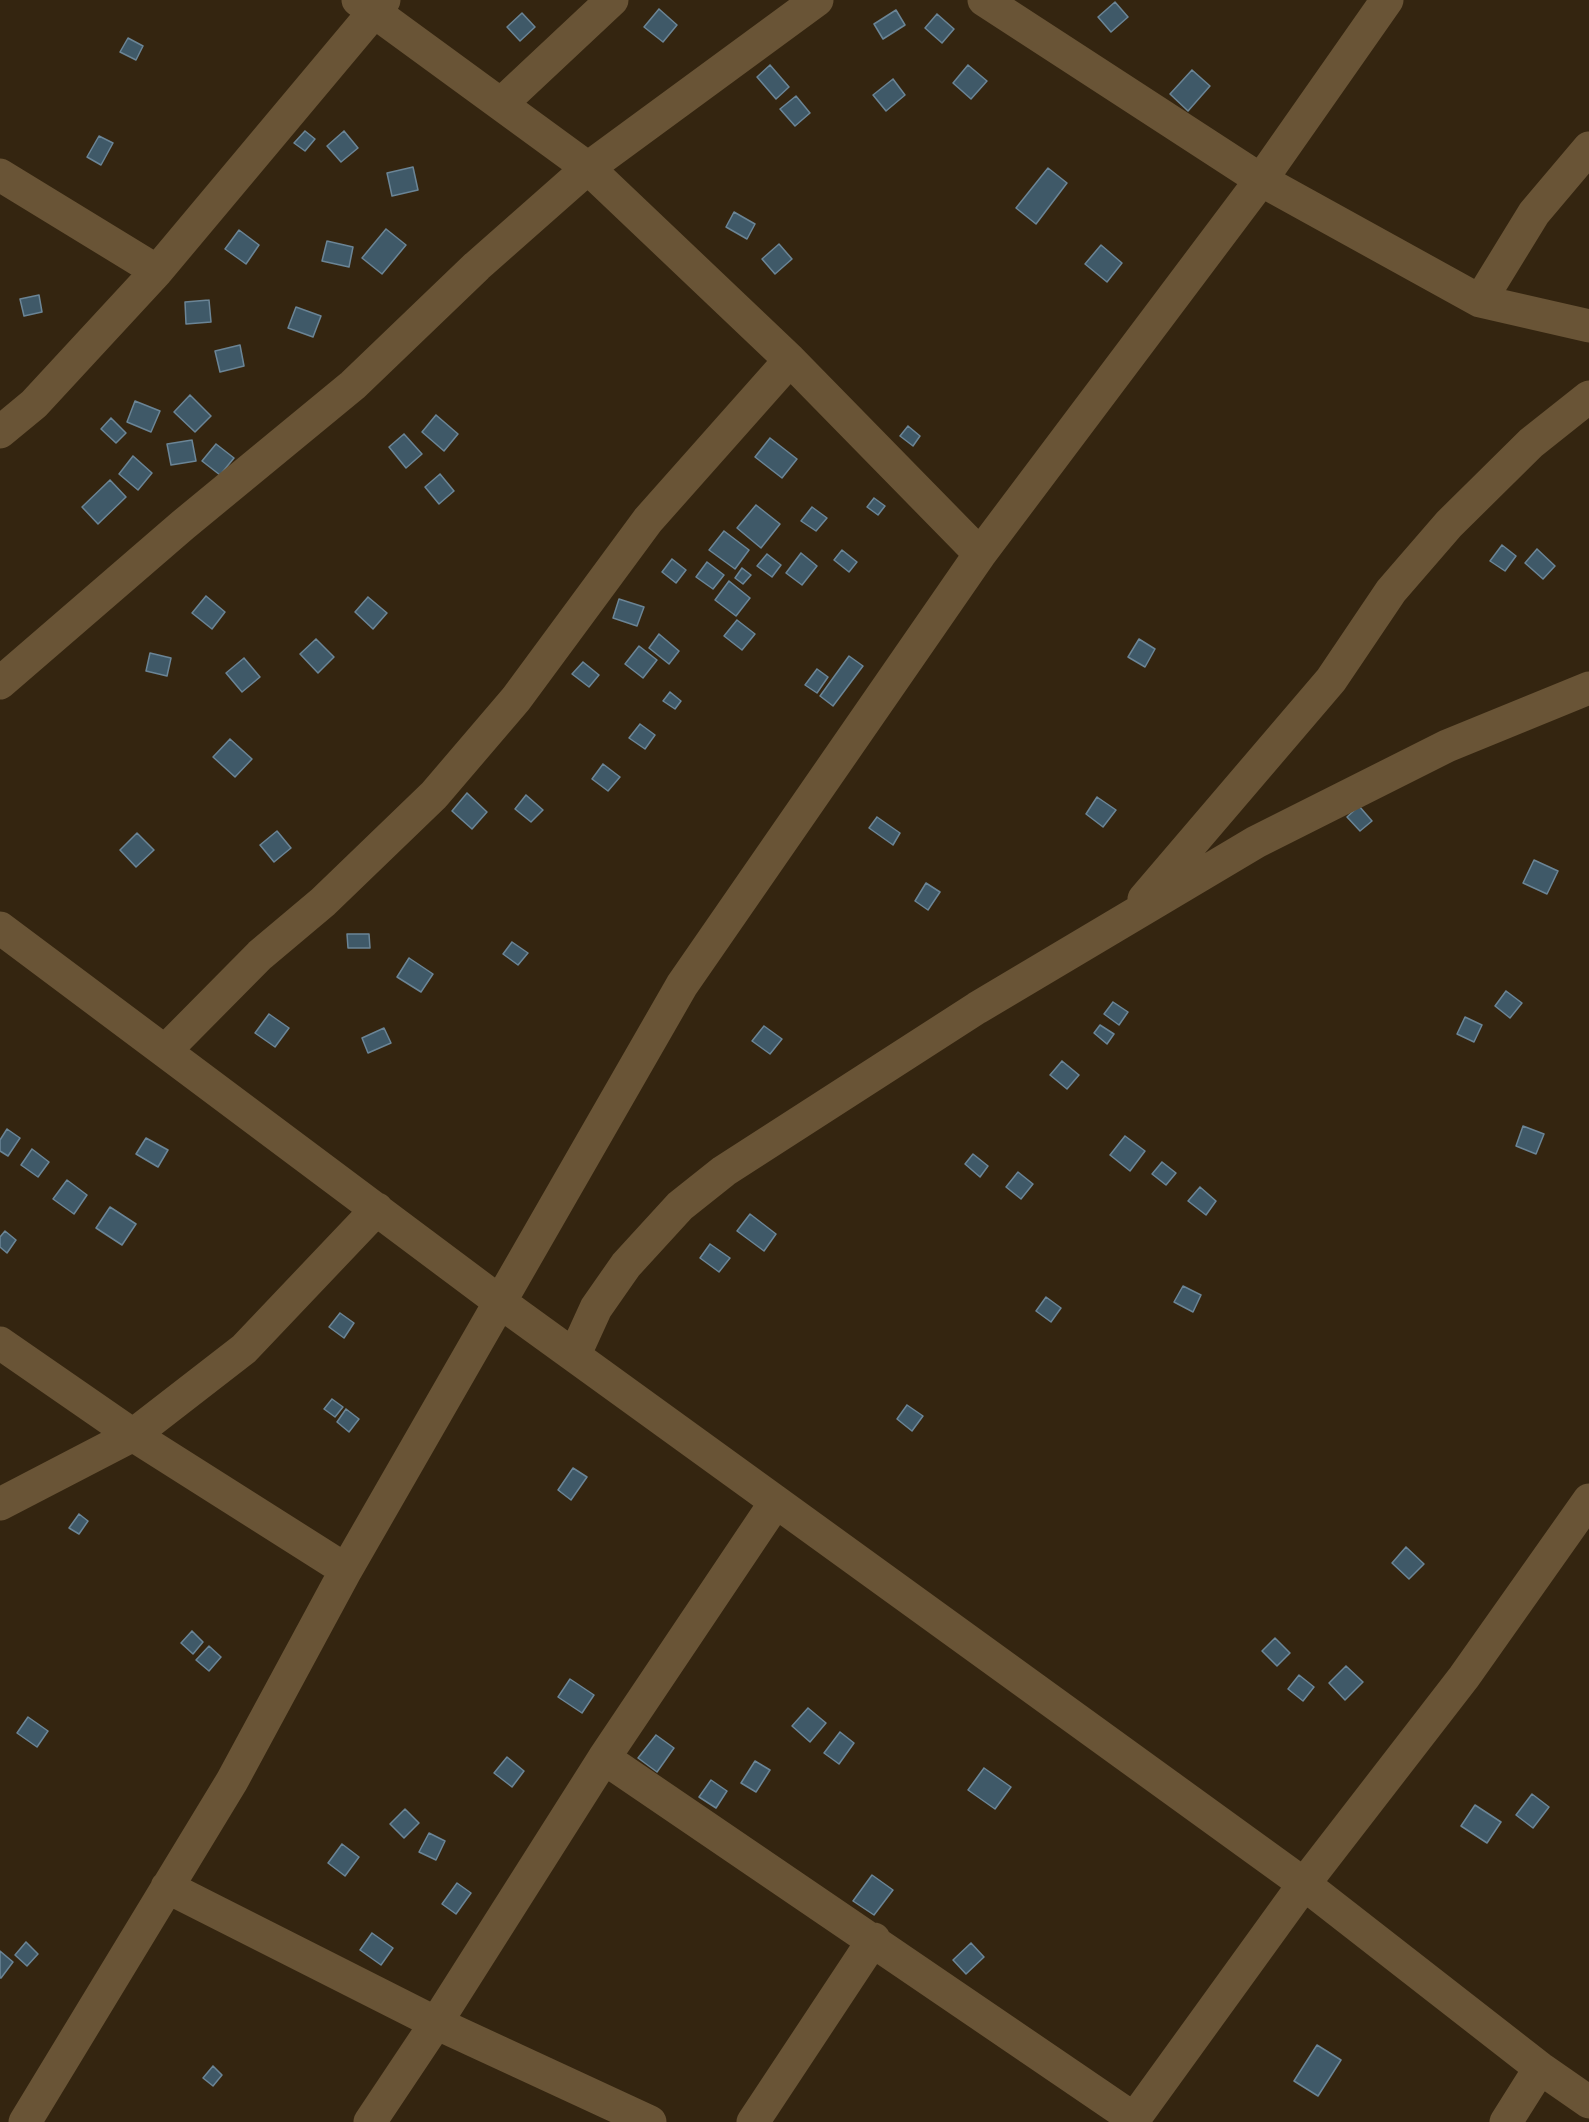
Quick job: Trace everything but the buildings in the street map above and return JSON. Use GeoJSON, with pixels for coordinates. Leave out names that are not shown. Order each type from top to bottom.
{"type":"FeatureCollection","features":[{"type":"Feature","properties":{"kind":"street"},"geometry":{"type":"LineString","coordinates":[[501,104],[612,0]]}},
{"type":"Feature","properties":{"kind":"street"},"geometry":{"type":"LineString","coordinates":[[0,683],[183,525],[353,385],[477,266],[588,168],[817,0]]}},
{"type":"Feature","properties":{"kind":"street"},"geometry":{"type":"LineString","coordinates":[[984,0],[1261,180],[1480,301],[1589,326]]}},
{"type":"Feature","properties":{"kind":"street"},"geometry":{"type":"LineString","coordinates":[[25,2122],[232,1781],[346,1570],[682,985],[980,554],[1261,180],[1387,0]]}},
{"type":"Feature","properties":{"kind":"street"},"geometry":{"type":"LineString","coordinates":[[0,432],[34,404],[157,271],[372,4],[588,168],[790,360],[980,554]]}},
{"type":"Feature","properties":{"kind":"street"},"geometry":{"type":"LineString","coordinates":[[1480,301],[1534,213],[1589,148]]}},
{"type":"Feature","properties":{"kind":"street"},"geometry":{"type":"LineString","coordinates":[[0,175],[157,271]]}},
{"type":"Feature","properties":{"kind":"street"},"geometry":{"type":"LineString","coordinates":[[166,1050],[260,955],[323,902],[434,795],[516,699],[648,520],[790,360]]}},
{"type":"Feature","properties":{"kind":"street"},"geometry":{"type":"LineString","coordinates":[[1125,921],[1331,680],[1391,591],[1449,524],[1531,443],[1589,397]]}},
{"type":"Feature","properties":{"kind":"street"},"geometry":{"type":"LineString","coordinates":[[576,1354],[596,1308],[626,1265],[680,1206],[724,1171],[977,1008],[1256,842],[1447,746],[1589,688]]}},
{"type":"Feature","properties":{"kind":"street"},"geometry":{"type":"LineString","coordinates":[[0,929],[166,1050],[500,1302],[576,1354],[775,1503],[1304,1884],[1540,2068],[1589,2102]]}},
{"type":"Feature","properties":{"kind":"street"},"geometry":{"type":"LineString","coordinates":[[0,1504],[133,1434],[244,1349],[377,1209]]}},
{"type":"Feature","properties":{"kind":"street"},"geometry":{"type":"LineString","coordinates":[[0,1343],[133,1434],[346,1570]]}},
{"type":"Feature","properties":{"kind":"street"},"geometry":{"type":"LineString","coordinates":[[604,1758],[874,1939],[1133,2120],[1304,1884],[1464,1677],[1589,1500]]}},
{"type":"Feature","properties":{"kind":"street"},"geometry":{"type":"LineString","coordinates":[[370,2122],[436,2023],[604,1758],[775,1503]]}},
{"type":"Feature","properties":{"kind":"street"},"geometry":{"type":"LineString","coordinates":[[167,1887],[436,2023],[650,2122]]}},
{"type":"Feature","properties":{"kind":"street"},"geometry":{"type":"LineString","coordinates":[[753,2122],[874,1939]]}},
{"type":"Feature","properties":{"kind":"street"},"geometry":{"type":"LineString","coordinates":[[1506,2122],[1540,2068]]}}]}
